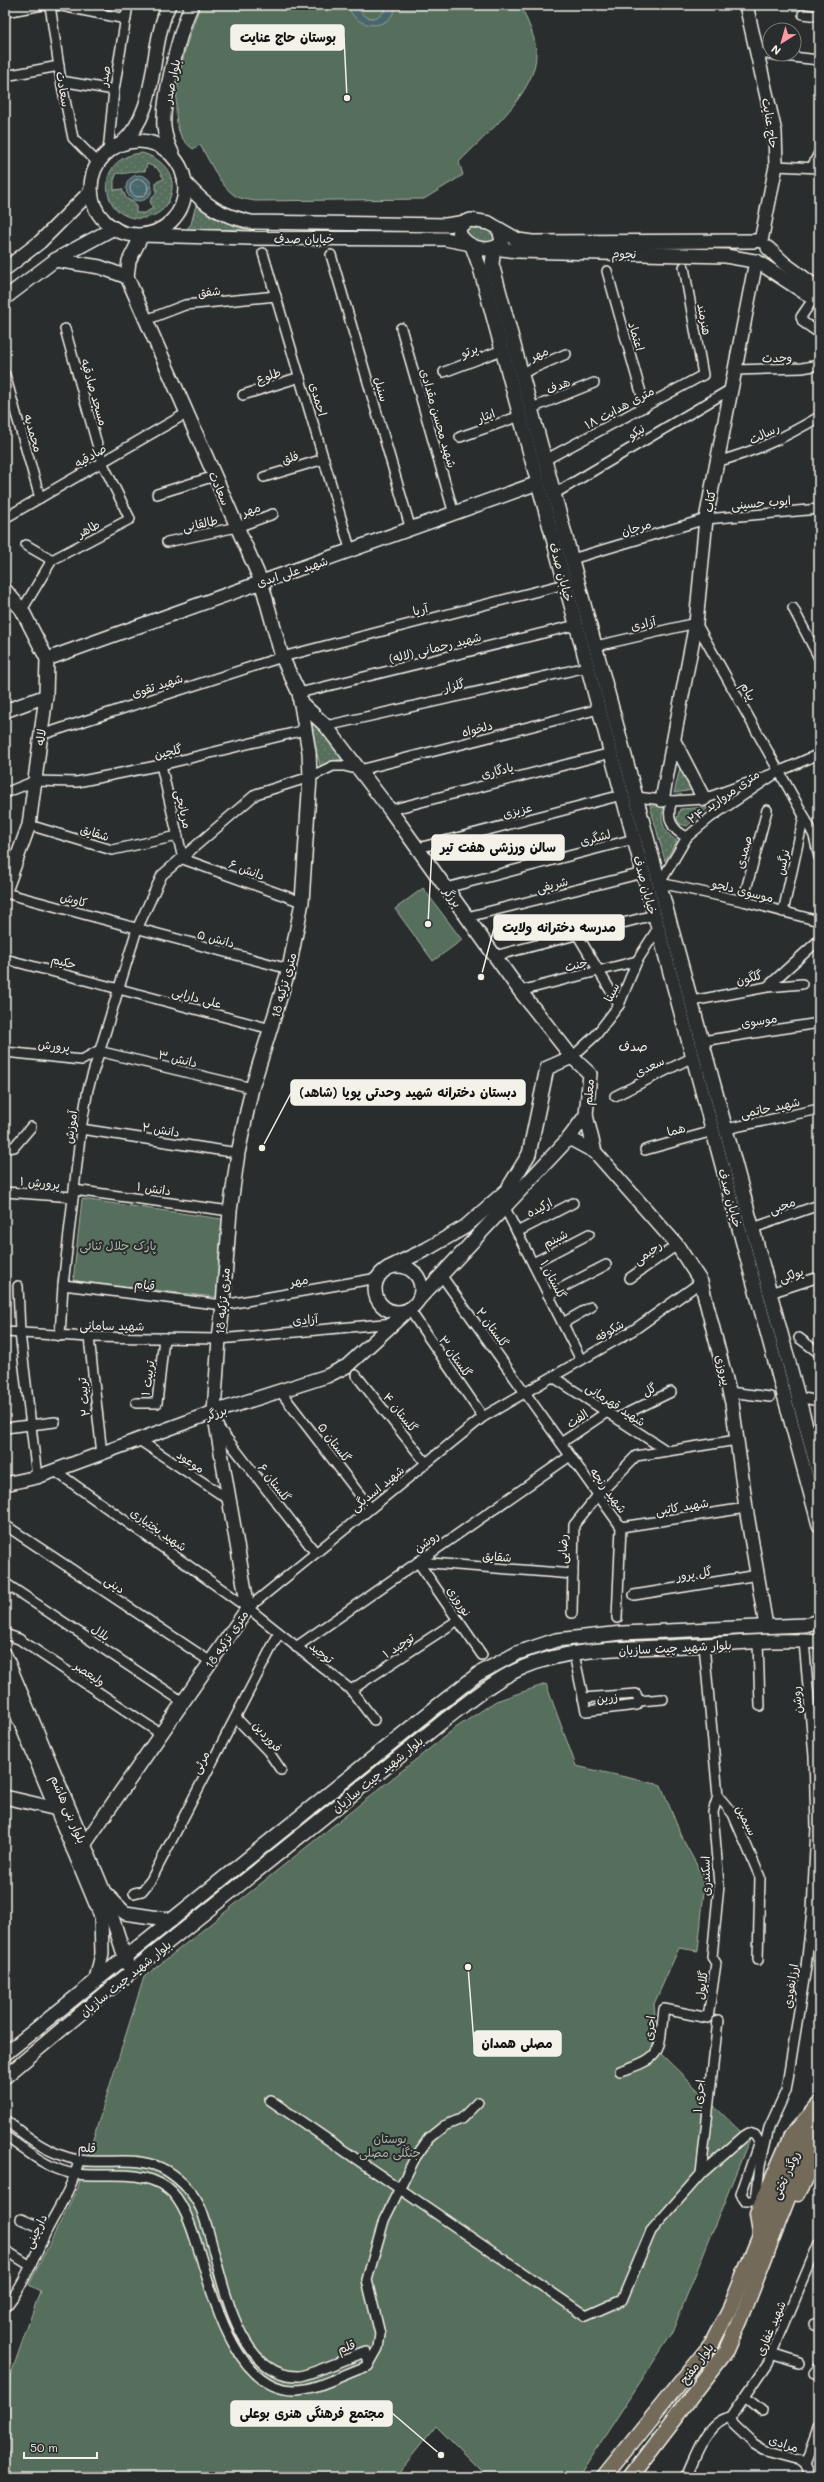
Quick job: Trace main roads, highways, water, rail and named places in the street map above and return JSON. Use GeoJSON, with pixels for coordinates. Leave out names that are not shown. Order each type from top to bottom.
{"type":"FeatureCollection","features":[{"type":"Feature","properties":{"kind":"main road","name":"بلوار صدر"},"geometry":{"type":"LineString","coordinates":[[120,144],[131,135],[140,122],[158,39],[169,5]]}},
{"type":"Feature","properties":{"kind":"main road","name":"بلوار صدر"},"geometry":{"type":"LineString","coordinates":[[174,157],[164,128],[164,113],[178,44],[192,5]]}},
{"type":"Feature","properties":{"kind":"main road","name":"حاج عنایت"},"geometry":{"type":"LineString","coordinates":[[746,5],[775,132],[776,166],[761,243],[750,245],[748,252],[756,261]]}},
{"type":"Feature","properties":{"kind":"main road"},"geometry":{"type":"LineString","coordinates":[[135,141],[149,142],[163,148],[174,157],[182,170],[186,184],[184,199],[174,218],[157,231],[142,235],[128,234],[114,228],[99,212],[91,191],[92,177],[98,163],[108,152],[120,144],[135,141]]}},
{"type":"Feature","properties":{"kind":"main road","name":"خیابان صدف"},"geometry":{"type":"LineString","coordinates":[[186,184],[209,206],[226,216],[251,222],[446,225],[466,222]]}},
{"type":"Feature","properties":{"kind":"main road"},"geometry":{"type":"LineString","coordinates":[[5,269],[40,242],[91,191]]}},
{"type":"Feature","properties":{"kind":"main road"},"geometry":{"type":"LineString","coordinates":[[479,220],[499,229],[502,241],[494,248],[482,249],[469,245],[459,231],[466,222],[479,220]]}},
{"type":"Feature","properties":{"kind":"main road"},"geometry":{"type":"LineString","coordinates":[[5,298],[55,260],[114,228]]}},
{"type":"Feature","properties":{"kind":"main road","name":"نجوم"},"geometry":{"type":"LineString","coordinates":[[499,229],[518,240],[532,242],[761,243]]}},
{"type":"Feature","properties":{"kind":"main road"},"geometry":{"type":"LineString","coordinates":[[55,260],[100,266],[127,277],[129,261],[142,235]]}},
{"type":"Feature","properties":{"kind":"main road","name":"خیابان صدف"},"geometry":{"type":"LineString","coordinates":[[142,235],[250,238],[445,239],[469,245],[480,268],[819,1525]]}},
{"type":"Feature","properties":{"kind":"main road"},"geometry":{"type":"LineString","coordinates":[[756,261],[767,257],[761,243]]}},
{"type":"Feature","properties":{"kind":"main road"},"geometry":{"type":"LineString","coordinates":[[761,243],[785,264],[817,297]]}},
{"type":"Feature","properties":{"kind":"main road","name":"خیابان صدف"},"geometry":{"type":"LineString","coordinates":[[494,248],[492,264],[819,1474]]}},
{"type":"Feature","properties":{"kind":"main road","name":"نجوم"},"geometry":{"type":"LineString","coordinates":[[494,248],[516,251],[726,256],[756,261]]}},
{"type":"Feature","properties":{"kind":"main road"},"geometry":{"type":"LineString","coordinates":[[756,261],[817,297]]}},
{"type":"Feature","properties":{"kind":"main road","name":"کتاب"},"geometry":{"type":"LineString","coordinates":[[667,800],[675,743],[696,623],[706,519],[756,261]]}},
{"type":"Feature","properties":{"kind":"main road","name":"سعادت"},"geometry":{"type":"LineString","coordinates":[[127,277],[261,581],[282,657],[300,698]]}},
{"type":"Feature","properties":{"kind":"main road","name":"شهید علی ابدی"},"geometry":{"type":"LineString","coordinates":[[47,659],[261,581],[351,552],[538,483]]}},
{"type":"Feature","properties":{"kind":"main road","name":"لاله"},"geometry":{"type":"LineString","coordinates":[[5,892],[29,825],[46,696],[47,659],[22,610],[7,597]]}},
{"type":"Feature","properties":{"kind":"main road"},"geometry":{"type":"LineString","coordinates":[[5,711],[46,696]]}},
{"type":"Feature","properties":{"kind":"main road","name":"برزگر"},"geometry":{"type":"LineString","coordinates":[[300,698],[326,726],[360,770],[418,848],[494,956],[572,1057]]}},
{"type":"Feature","properties":{"kind":"main road","name":"18 متری تزکیه"},"geometry":{"type":"LineString","coordinates":[[79,1847],[161,1734],[248,1608],[231,1501],[214,1412],[218,1339],[224,1305],[230,1211],[238,1153],[252,1088],[289,969],[302,902],[310,777],[300,698]]}},
{"type":"Feature","properties":{"kind":"main road"},"geometry":{"type":"LineString","coordinates":[[675,743],[704,799]]}},
{"type":"Feature","properties":{"kind":"main road"},"geometry":{"type":"LineString","coordinates":[[388,1268],[402,1266],[414,1273],[421,1285],[418,1299],[409,1309],[395,1311],[382,1305],[376,1292],[378,1278],[388,1268],[427,1249],[465,1227],[507,1190],[529,1154],[547,1068],[572,1057]]}},
{"type":"Feature","properties":{"kind":"main road","name":"معلم"},"geometry":{"type":"LineString","coordinates":[[418,1299],[505,1208],[569,1138],[586,1115],[590,1074],[572,1057]]}},
{"type":"Feature","properties":{"kind":"main road"},"geometry":{"type":"LineString","coordinates":[[586,1115],[596,1152]]}},
{"type":"Feature","properties":{"kind":"main road"},"geometry":{"type":"LineString","coordinates":[[569,1138],[596,1152]]}},
{"type":"Feature","properties":{"kind":"main road","name":"پیروزی"},"geometry":{"type":"LineString","coordinates":[[596,1152],[677,1245],[701,1282],[729,1392],[746,1508],[766,1626]]}},
{"type":"Feature","properties":{"kind":"main road","name":"برزگر"},"geometry":{"type":"LineString","coordinates":[[5,1484],[37,1477],[55,1471],[214,1412],[327,1376],[347,1366],[409,1309]]}},
{"type":"Feature","properties":{"kind":"main road","name":"بلوار شهید چیت سازیان"},"geometry":{"type":"LineString","coordinates":[[5,2054],[472,1679],[517,1653],[556,1640],[615,1633],[766,1626],[805,1626],[819,1621]]}},
{"type":"Feature","properties":{"kind":"main road","name":"بلوار شهید چیت سازیان"},"geometry":{"type":"LineString","coordinates":[[5,2077],[130,1973],[487,1687],[524,1667],[559,1655],[758,1642],[819,1642]]}},
{"type":"Feature","properties":{"kind":"main road","name":"بلوار بنی هاشم"},"geometry":{"type":"LineString","coordinates":[[5,1655],[62,1807]]}},
{"type":"Feature","properties":{"kind":"main road","name":"بلوار بنی هاشم"},"geometry":{"type":"LineString","coordinates":[[5,1685],[79,1847],[101,1916],[102,1954],[96,1980]]}},
{"type":"Feature","properties":{"kind":"main road"},"geometry":{"type":"LineString","coordinates":[[5,1798],[62,1807]]}},
{"type":"Feature","properties":{"kind":"main road","name":"بلوار بنی هاشم"},"geometry":{"type":"LineString","coordinates":[[79,1847],[104,1892],[125,1913],[172,1920]]}},
{"type":"Feature","properties":{"kind":"main road"},"geometry":{"type":"LineString","coordinates":[[104,1892],[130,1973]]}},
{"type":"Feature","properties":{"kind":"main road"},"geometry":{"type":"LineString","coordinates":[[768,2215],[791,2136],[819,2104]]}},
{"type":"Feature","properties":{"kind":"main road","name":"روگذر تختی"},"geometry":{"type":"LineString","coordinates":[[768,2215],[794,2153],[819,2119]]}},
{"type":"Feature","properties":{"kind":"main road","name":"روگذر تختی"},"geometry":{"type":"LineString","coordinates":[[768,2215],[819,2138]]}},
{"type":"Feature","properties":{"kind":"main road"},"geometry":{"type":"LineString","coordinates":[[768,2248],[780,2236],[819,2153]]}},
{"type":"Feature","properties":{"kind":"main road","name":"بلوار مفتح"},"geometry":{"type":"LineString","coordinates":[[604,2477],[712,2343],[730,2308],[768,2215]]}},
{"type":"Feature","properties":{"kind":"main road","name":"بلوار مفتح"},"geometry":{"type":"LineString","coordinates":[[630,2477],[727,2350],[744,2311],[768,2248],[768,2215]]}},
{"type":"Feature","properties":{"kind":"water"},"geometry":{"type":"Polygon","coordinates":[[[348,5],[357,5],[364,15],[374,18],[381,15],[388,5],[396,5],[393,14],[387,20],[380,24],[372,25],[357,19],[348,5]]]}},
{"type":"Feature","properties":{"kind":"water"},"geometry":{"type":"Polygon","coordinates":[[[139,175],[148,179],[152,188],[148,197],[139,201],[130,197],[126,188],[130,179],[139,175]]]}},
{"type":"Feature","properties":{"kind":"place","name":"بوستان حاج عنایت"},"geometry":{"type":"Point","coordinates":[347,98]}},
{"type":"Feature","properties":{"kind":"place","name":"سالن ورزشی هفت تیر"},"geometry":{"type":"Point","coordinates":[428,924]}},
{"type":"Feature","properties":{"kind":"place","name":"مدرسه دخترانه ولایت"},"geometry":{"type":"Point","coordinates":[481,977]}},
{"type":"Feature","properties":{"kind":"place","name":"دبستان دخترانه شهید وحدتی پویا (شاهد)"},"geometry":{"type":"Point","coordinates":[262,1148]}},
{"type":"Feature","properties":{"kind":"place","name":"مصلی همدان"},"geometry":{"type":"Point","coordinates":[468,1967]}},
{"type":"Feature","properties":{"kind":"place","name":"مجتمع فرهنگی هنری بوعلی"},"geometry":{"type":"Point","coordinates":[441,2455]}},
{"type":"Feature","properties":{"kind":"district","name":"صدف"},"geometry":{"type":"Point","coordinates":[633,1045]}},
{"type":"Feature","properties":{"kind":"park label","name":"پارک جلال ثنائی"},"geometry":{"type":"Point","coordinates":[118,1245]}},
{"type":"Feature","properties":{"kind":"park label","name":"بوستان جنگلی مصلی"},"geometry":{"type":"Point","coordinates":[390,2145]}}]}
